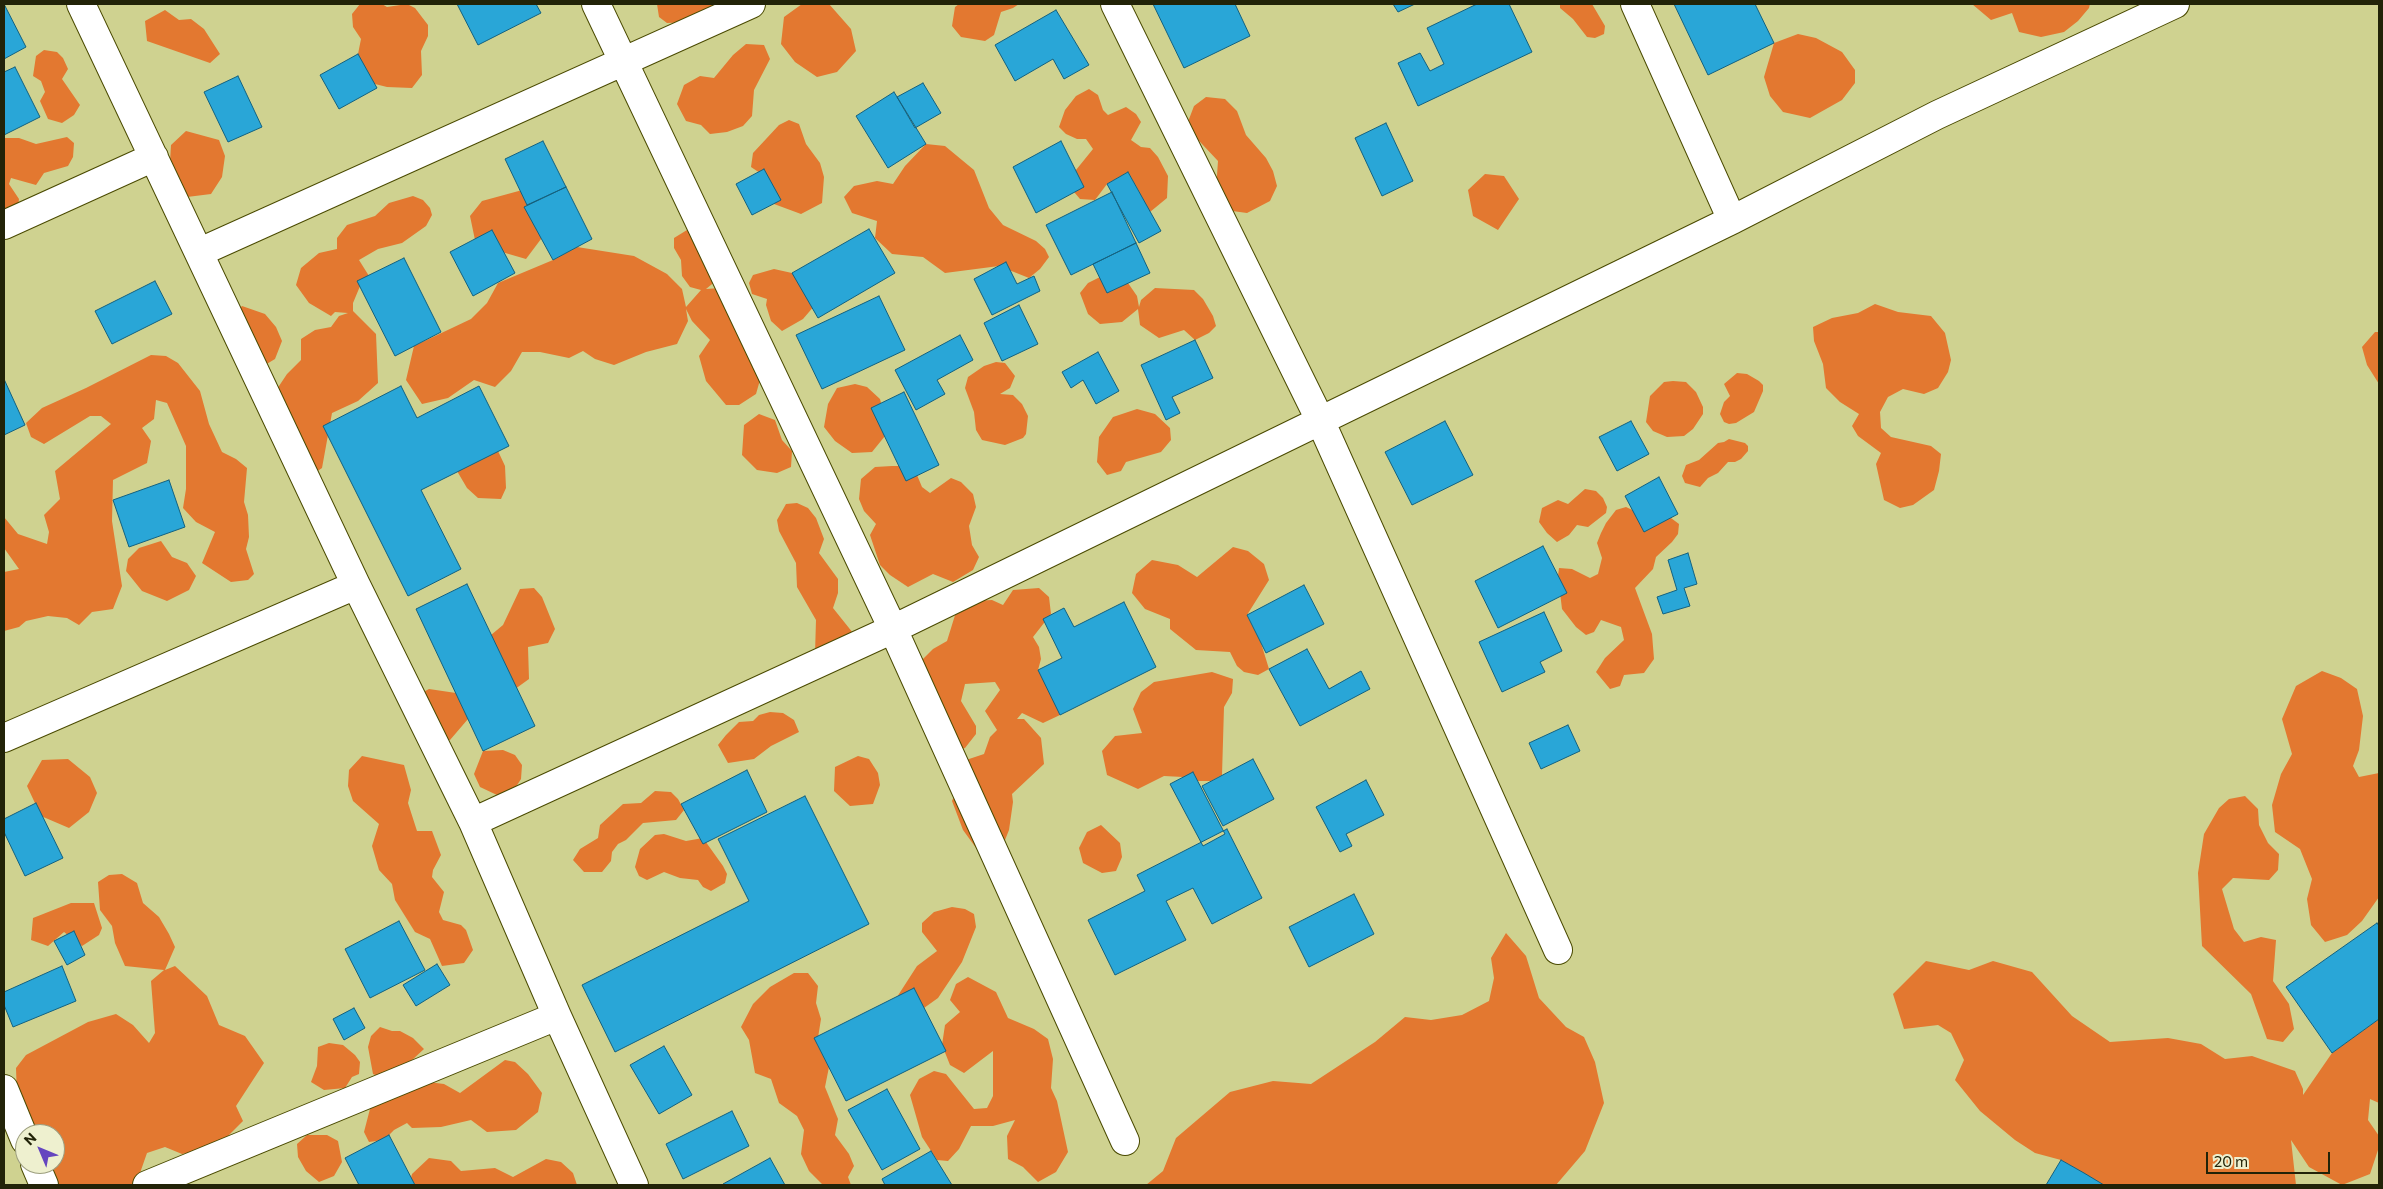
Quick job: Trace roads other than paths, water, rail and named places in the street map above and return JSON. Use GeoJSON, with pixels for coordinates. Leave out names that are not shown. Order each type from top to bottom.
{"type":"FeatureCollection","features":[{"type":"Feature","properties":{"kind":"street"},"geometry":{"type":"LineString","coordinates":[[81,4],[356,585],[473,822],[557,1016],[634,1185]]}},
{"type":"Feature","properties":{"kind":"street"},"geometry":{"type":"LineString","coordinates":[[596,4],[893,629],[1125,1141]]}},
{"type":"Feature","properties":{"kind":"street"},"geometry":{"type":"LineString","coordinates":[[200,252],[624,63],[751,4]]}},
{"type":"Feature","properties":{"kind":"street"},"geometry":{"type":"LineString","coordinates":[[1115,4],[1320,420],[1558,950]]}},
{"type":"Feature","properties":{"kind":"street"},"geometry":{"type":"LineString","coordinates":[[1635,4],[1732,220]]}},
{"type":"Feature","properties":{"kind":"street"},"geometry":{"type":"LineString","coordinates":[[473,822],[893,629],[1732,220],[1937,115],[2158,7]]}},
{"type":"Feature","properties":{"kind":"street"},"geometry":{"type":"LineString","coordinates":[[4,225],[154,156]]}},
{"type":"Feature","properties":{"kind":"street"},"geometry":{"type":"LineString","coordinates":[[4,738],[356,585]]}},
{"type":"Feature","properties":{"kind":"street"},"geometry":{"type":"LineString","coordinates":[[147,1185],[557,1016]]}},
{"type":"Feature","properties":{"kind":"street"},"geometry":{"type":"LineString","coordinates":[[4,1089],[18,1124]]}}]}
